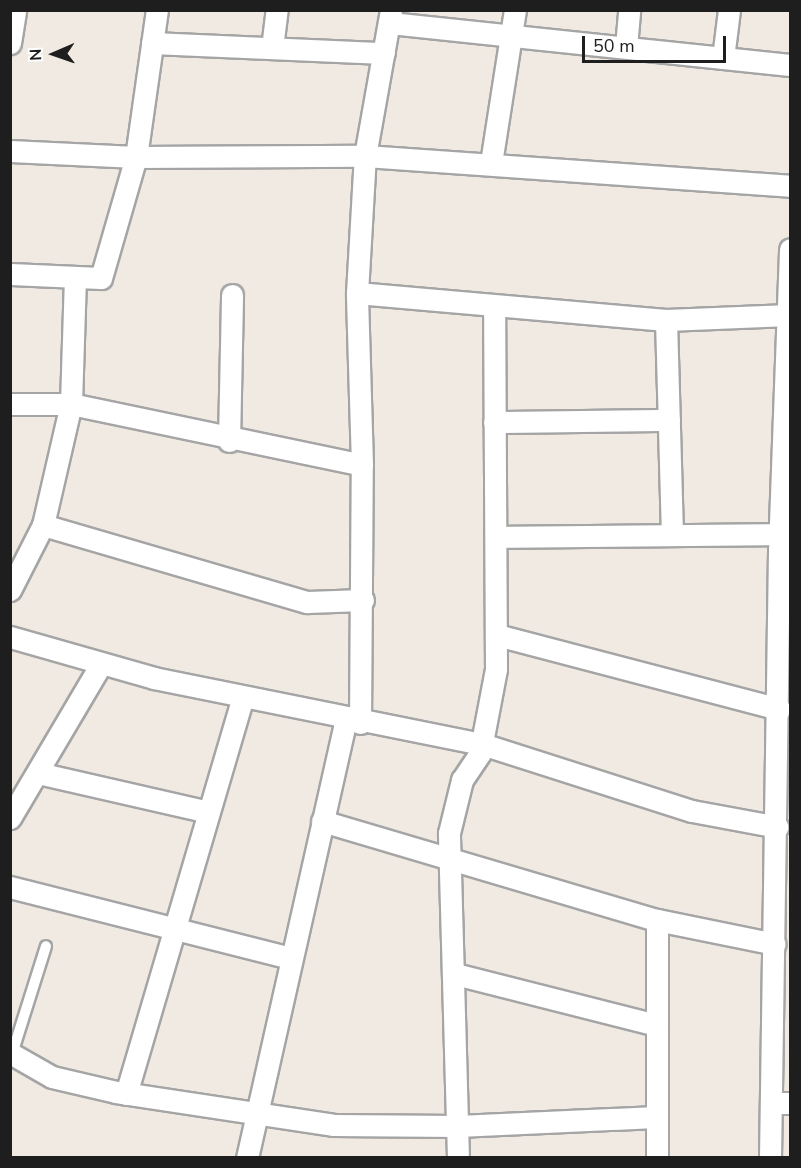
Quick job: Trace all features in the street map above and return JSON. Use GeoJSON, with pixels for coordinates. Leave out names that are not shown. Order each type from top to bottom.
{"type":"FeatureCollection","features":[{"type":"Feature","properties":{"kind":"street"},"geometry":{"type":"LineString","coordinates":[[10,43],[15,10]]}},
{"type":"Feature","properties":{"kind":"street"},"geometry":{"type":"LineString","coordinates":[[10,274],[101,278],[136,157],[157,10]]}},
{"type":"Feature","properties":{"kind":"street"},"geometry":{"type":"LineString","coordinates":[[272,48],[277,10]]}},
{"type":"Feature","properties":{"kind":"street"},"geometry":{"type":"LineString","coordinates":[[491,163],[515,10]]}},
{"type":"Feature","properties":{"kind":"street"},"geometry":{"type":"LineString","coordinates":[[626,47],[629,10]]}},
{"type":"Feature","properties":{"kind":"street"},"geometry":{"type":"LineString","coordinates":[[723,58],[729,10]]}},
{"type":"Feature","properties":{"kind":"street"},"geometry":{"type":"LineString","coordinates":[[247,1158],[254,1112],[322,821],[353,721],[363,600],[357,293],[365,156],[390,17],[511,36],[790,65]]}},
{"type":"Feature","properties":{"kind":"street"},"geometry":{"type":"LineString","coordinates":[[152,43],[384,53]]}},
{"type":"Feature","properties":{"kind":"street"},"geometry":{"type":"LineString","coordinates":[[10,151],[136,157],[365,156],[491,163],[790,186]]}},
{"type":"Feature","properties":{"kind":"street"},"geometry":{"type":"LineString","coordinates":[[770,1158],[781,1103],[782,986],[775,944],[780,534],[790,368],[790,249]]}},
{"type":"Feature","properties":{"kind":"street"},"geometry":{"type":"LineString","coordinates":[[10,590],[44,525],[71,404],[75,277]]}},
{"type":"Feature","properties":{"kind":"street"},"geometry":{"type":"LineString","coordinates":[[357,293],[494,307],[666,320],[789,315]]}},
{"type":"Feature","properties":{"kind":"street"},"geometry":{"type":"LineString","coordinates":[[229,441],[232,295]]}},
{"type":"Feature","properties":{"kind":"street"},"geometry":{"type":"LineString","coordinates":[[458,1158],[452,860],[449,833],[462,780],[482,744],[496,669],[494,307]]}},
{"type":"Feature","properties":{"kind":"street"},"geometry":{"type":"LineString","coordinates":[[666,320],[672,531]]}},
{"type":"Feature","properties":{"kind":"street"},"geometry":{"type":"LineString","coordinates":[[10,404],[71,404],[229,441],[362,465]]}},
{"type":"Feature","properties":{"kind":"street"},"geometry":{"type":"LineString","coordinates":[[494,422],[669,420]]}},
{"type":"Feature","properties":{"kind":"street"},"geometry":{"type":"LineString","coordinates":[[44,525],[307,602],[363,600]]}},
{"type":"Feature","properties":{"kind":"street"},"geometry":{"type":"LineString","coordinates":[[497,537],[672,531],[780,534]]}},
{"type":"Feature","properties":{"kind":"street"},"geometry":{"type":"LineString","coordinates":[[496,635],[779,709]]}},
{"type":"Feature","properties":{"kind":"street"},"geometry":{"type":"LineString","coordinates":[[10,637],[102,664],[243,697],[353,721],[482,744],[692,811],[778,827]]}},
{"type":"Feature","properties":{"kind":"street"},"geometry":{"type":"LineString","coordinates":[[10,818],[102,664]]}},
{"type":"Feature","properties":{"kind":"street"},"geometry":{"type":"LineString","coordinates":[[126,1094],[243,697]]}},
{"type":"Feature","properties":{"kind":"street"},"geometry":{"type":"LineString","coordinates":[[38,773],[208,812]]}},
{"type":"Feature","properties":{"kind":"street"},"geometry":{"type":"LineString","coordinates":[[322,821],[657,920],[775,944]]}},
{"type":"Feature","properties":{"kind":"street"},"geometry":{"type":"LineString","coordinates":[[10,887],[290,958]]}},
{"type":"Feature","properties":{"kind":"street"},"geometry":{"type":"LineString","coordinates":[[657,920],[657,1158]]}},
{"type":"Feature","properties":{"kind":"street"},"geometry":{"type":"LineString","coordinates":[[455,974],[657,1025]]}},
{"type":"Feature","properties":{"kind":"street"},"geometry":{"type":"LineString","coordinates":[[11,1054],[51,1077],[126,1094],[333,1125],[458,1126],[656,1117]]}},
{"type":"Feature","properties":{"kind":"lane"},"geometry":{"type":"LineString","coordinates":[[11,1054],[46,946]]}}]}
